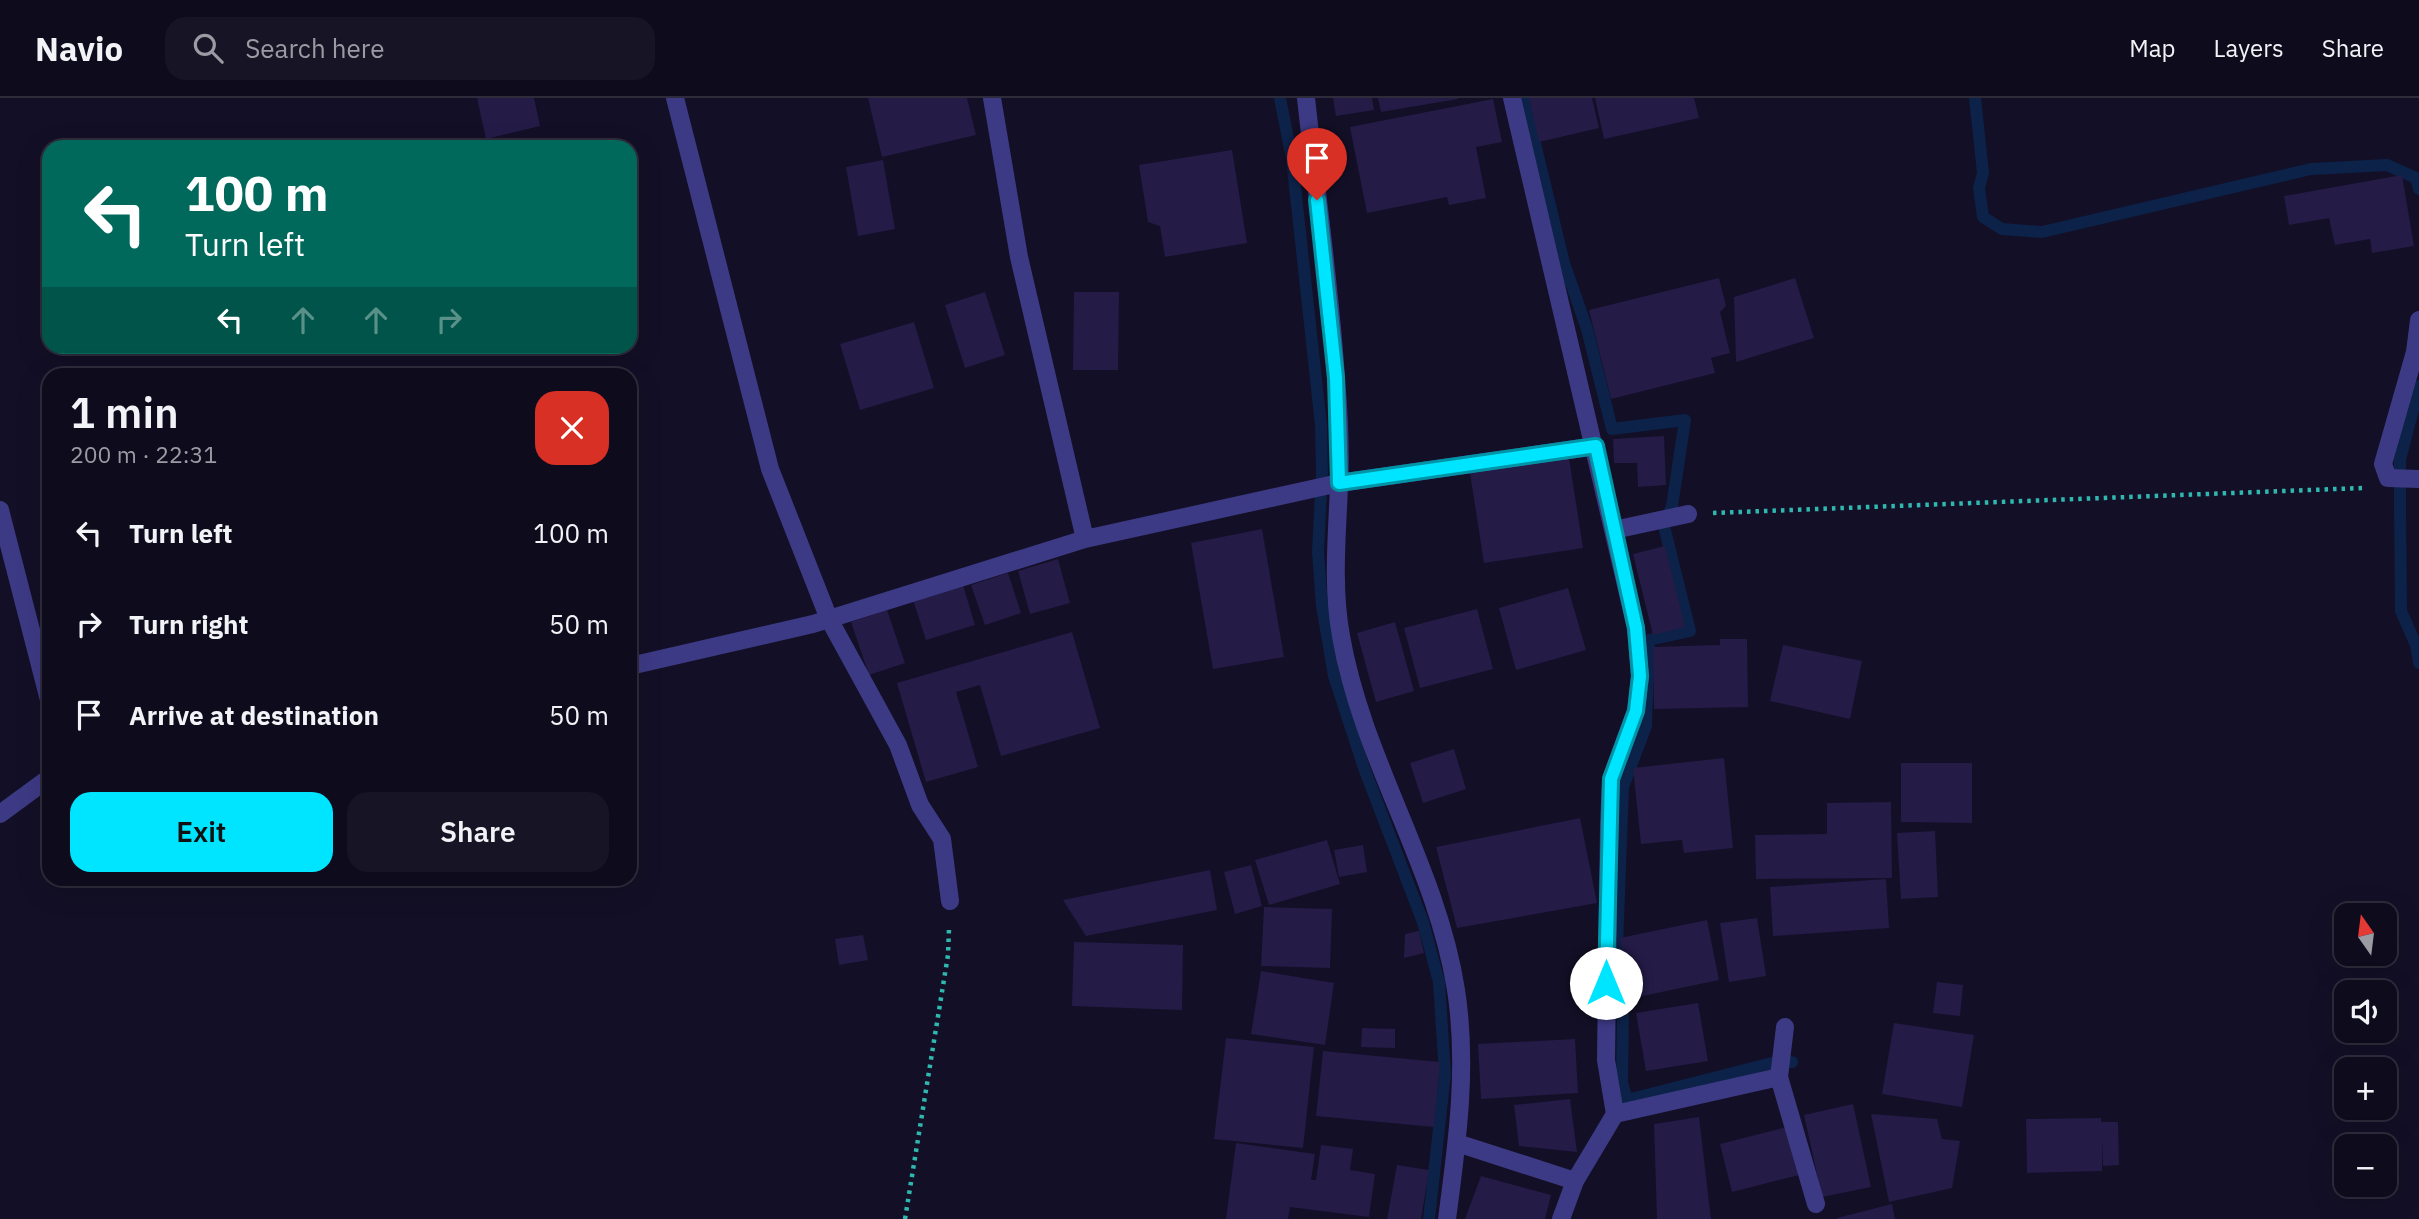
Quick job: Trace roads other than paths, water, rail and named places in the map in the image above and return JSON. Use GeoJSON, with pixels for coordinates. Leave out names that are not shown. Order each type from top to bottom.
{"type":"FeatureCollection","features":[{"type":"Feature","properties":{"kind":"street"},"geometry":{"type":"LineString","coordinates":[[674,98],[770,469],[829,619],[898,745],[920,805],[942,839],[950,901]]}},
{"type":"Feature","properties":{"kind":"street"},"geometry":{"type":"LineString","coordinates":[[992,98],[1019,257],[1085,539]]}},
{"type":"Feature","properties":{"kind":"street"},"geometry":{"type":"LineString","coordinates":[[1306,98],[1336,378],[1339,483],[1336,561],[1340,634],[1354,693],[1437,918],[1456,988],[1461,1042],[1457,1143],[1447,1219]]}},
{"type":"Feature","properties":{"kind":"street"},"geometry":{"type":"LineString","coordinates":[[1512,98],[1596,446],[1636,628],[1640,676],[1636,711],[1611,779],[1606,913],[1606,1060],[1615,1114],[1575,1181],[1561,1219]]}},
{"type":"Feature","properties":{"kind":"street"},"geometry":{"type":"LineString","coordinates":[[2410,480],[2388,478],[2383,464],[2415,352],[2419,320]]}},
{"type":"Feature","properties":{"kind":"street"},"geometry":{"type":"LineString","coordinates":[[637,664],[829,619],[1085,539],[1339,483],[1596,446]]}},
{"type":"Feature","properties":{"kind":"street"},"geometry":{"type":"LineString","coordinates":[[0,510],[42,673]]}},
{"type":"Feature","properties":{"kind":"street"},"geometry":{"type":"LineString","coordinates":[[1614,530],[1688,514]]}},
{"type":"Feature","properties":{"kind":"street"},"geometry":{"type":"LineString","coordinates":[[0,814],[42,783]]}},
{"type":"Feature","properties":{"kind":"street"},"geometry":{"type":"LineString","coordinates":[[1785,1027],[1779,1077],[1816,1204]]}},
{"type":"Feature","properties":{"kind":"street"},"geometry":{"type":"LineString","coordinates":[[1615,1114],[1779,1077]]}},
{"type":"Feature","properties":{"kind":"street"},"geometry":{"type":"LineString","coordinates":[[1457,1143],[1575,1181]]}},
{"type":"Feature","properties":{"kind":"waterway"},"geometry":{"type":"LineString","coordinates":[[1280,98],[1292,159],[1321,425],[1322,472],[1318,552],[1322,606],[1334,676],[1364,768],[1423,922],[1439,982],[1445,1074],[1429,1219]]}},
{"type":"Feature","properties":{"kind":"waterway"},"geometry":{"type":"LineString","coordinates":[[1524,98],[1564,263],[1587,329],[1612,429],[1685,420],[1672,506],[1664,526],[1690,631],[1649,640],[1646,726],[1623,787],[1616,975],[1623,1016],[1622,1083],[1627,1100],[1772,1063],[1792,1062]]}},
{"type":"Feature","properties":{"kind":"waterway"},"geometry":{"type":"LineString","coordinates":[[1975,98],[1983,173],[1979,188],[1983,217],[2002,229],[2042,232],[2311,169],[2387,165],[2416,178],[2419,189]]}},
{"type":"Feature","properties":{"kind":"waterway"},"geometry":{"type":"LineString","coordinates":[[2419,386],[2400,460],[2401,611],[2416,645],[2419,663]]}}]}
